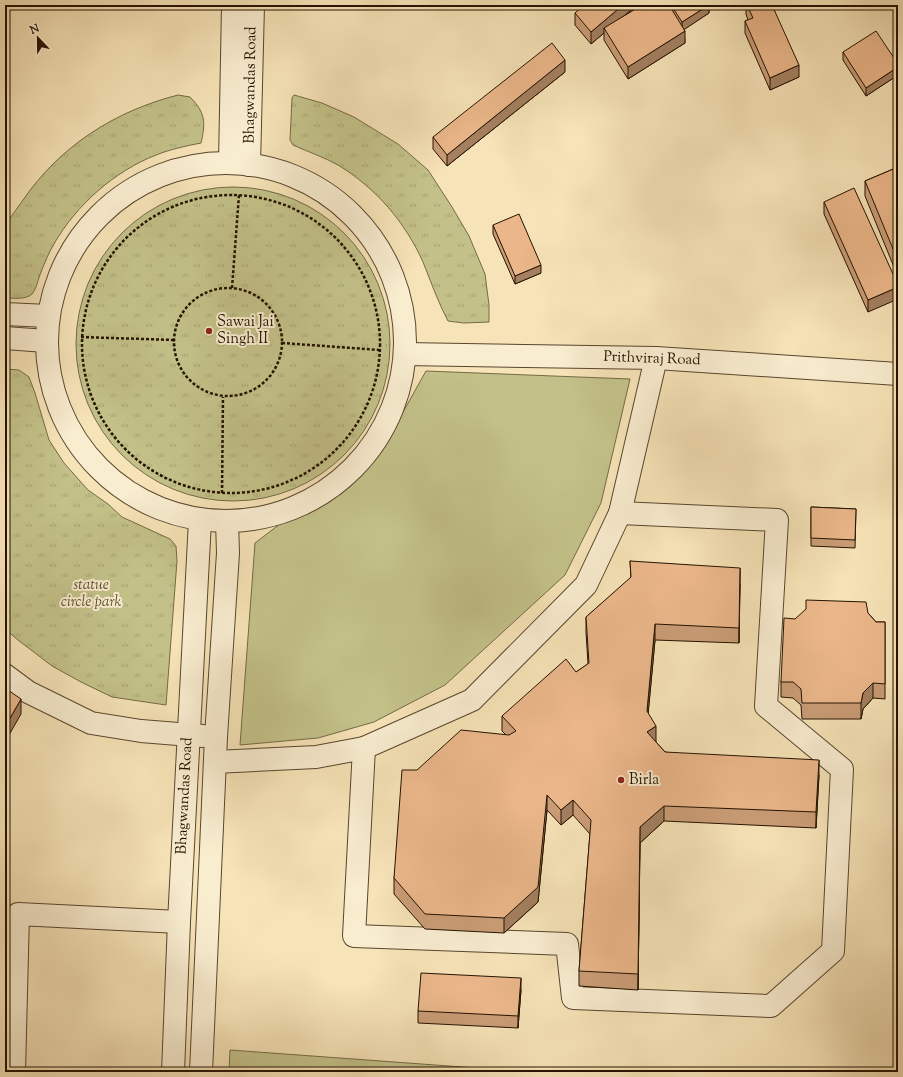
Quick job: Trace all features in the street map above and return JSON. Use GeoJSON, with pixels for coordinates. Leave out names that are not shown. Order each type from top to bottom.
{"type":"FeatureCollection","features":[{"type":"Feature","properties":{"kind":"street","name":"Bhagwandas Road"},"geometry":{"type":"LineString","coordinates":[[233,5],[240,164]]}},
{"type":"Feature","properties":{"kind":"street","name":"Bhagwandas Road"},"geometry":{"type":"LineString","coordinates":[[240,164],[253,5]]}},
{"type":"Feature","properties":{"kind":"street"},"geometry":{"type":"LineString","coordinates":[[240,164],[286,174],[321,190],[351,214],[376,244],[394,278],[403,315],[405,354],[400,383],[391,411],[377,438],[359,462],[337,482],[313,498],[286,510],[257,518],[227,521],[200,520],[164,511],[131,495],[102,472],[78,445],[60,412],[49,377],[46,341],[48,316],[57,280],[74,247],[97,218],[125,194],[158,177],[193,166],[240,164]]}},
{"type":"Feature","properties":{"kind":"street"},"geometry":{"type":"LineString","coordinates":[[5,314],[48,316]]}},
{"type":"Feature","properties":{"kind":"street"},"geometry":{"type":"LineString","coordinates":[[5,338],[46,341]]}},
{"type":"Feature","properties":{"kind":"street","name":"Prithviraj Road"},"geometry":{"type":"LineString","coordinates":[[405,354],[656,358],[898,374]]}},
{"type":"Feature","properties":{"kind":"street"},"geometry":{"type":"LineString","coordinates":[[215,762],[316,756],[364,748],[472,700],[586,585],[620,513],[656,358]]}},
{"type":"Feature","properties":{"kind":"street"},"geometry":{"type":"LineString","coordinates":[[364,748],[354,936],[567,944],[573,998],[770,1006],[833,951],[842,769],[766,706],[777,520],[620,513]]}},
{"type":"Feature","properties":{"kind":"street","name":"Bhagwandas Road"},"geometry":{"type":"LineString","coordinates":[[173,1072],[188,736],[200,520]]}},
{"type":"Feature","properties":{"kind":"street","name":"Bhagwandas Road"},"geometry":{"type":"LineString","coordinates":[[201,1072],[216,737],[228,553],[227,521]]}},
{"type":"Feature","properties":{"kind":"street"},"geometry":{"type":"LineString","coordinates":[[5,675],[28,692],[91,723],[188,736],[216,737]]}},
{"type":"Feature","properties":{"kind":"street"},"geometry":{"type":"LineString","coordinates":[[14,1072],[11,914],[179,922]]}},
{"type":"Feature","properties":{"kind":"path"},"geometry":{"type":"LineString","coordinates":[[232,288],[239,195]]}},
{"type":"Feature","properties":{"kind":"path"},"geometry":{"type":"LineString","coordinates":[[239,195],[261,198],[296,210],[322,226],[338,241],[352,258],[364,277],[373,297],[378,319],[380,350],[379,363],[374,385],[367,406],[356,426],[342,444],[326,459],[308,472],[274,487],[244,493],[222,493],[196,490],[171,481],[148,469],[128,454],[111,434],[97,412],[90,394],[82,363],[81,337],[85,311],[93,286],[105,264],[121,243],[141,225],[163,212],[187,202],[213,197],[239,195]]}},
{"type":"Feature","properties":{"kind":"path"},"geometry":{"type":"LineString","coordinates":[[232,288],[244,290],[254,295],[272,310],[280,326],[282,343],[280,358],[273,372],[263,383],[250,392],[235,396],[223,397],[207,392],[186,376],[179,366],[175,354],[174,340],[179,319],[192,302],[211,291],[232,288]]}},
{"type":"Feature","properties":{"kind":"path"},"geometry":{"type":"LineString","coordinates":[[81,337],[174,340]]}},
{"type":"Feature","properties":{"kind":"path"},"geometry":{"type":"LineString","coordinates":[[282,343],[380,350]]}},
{"type":"Feature","properties":{"kind":"path"},"geometry":{"type":"LineString","coordinates":[[222,493],[223,397]]}},
{"type":"Feature","properties":{"kind":"green space"},"geometry":{"type":"Polygon","coordinates":[[[178,95],[190,97],[199,108],[204,123],[201,143],[173,149],[156,155],[126,170],[98,191],[73,216],[52,247],[34,292],[23,298],[5,298],[5,228],[13,214],[38,181],[54,163],[91,133],[132,111],[178,95]]]}},
{"type":"Feature","properties":{"kind":"green space"},"geometry":{"type":"Polygon","coordinates":[[[294,95],[322,103],[354,117],[398,144],[428,170],[469,236],[485,274],[489,305],[489,322],[464,323],[448,321],[416,247],[388,207],[365,184],[352,174],[327,159],[293,145],[290,140],[292,98],[294,95]]]}},
{"type":"Feature","properties":{"kind":"green space"},"geometry":{"type":"Polygon","coordinates":[[[233,187],[264,190],[293,199],[320,214],[344,233],[363,257],[378,284],[387,313],[390,344],[387,375],[378,404],[363,431],[344,455],[320,474],[293,489],[264,498],[233,501],[202,498],[173,489],[146,474],[122,455],[103,431],[88,404],[79,375],[76,344],[79,313],[88,284],[103,257],[122,233],[146,214],[173,199],[202,190],[233,187]]]}},
{"type":"Feature","properties":{"kind":"green space","name":"statue circle park"},"geometry":{"type":"Polygon","coordinates":[[[5,369],[19,370],[29,377],[49,440],[64,463],[88,490],[108,504],[122,517],[170,539],[176,546],[177,561],[166,705],[112,697],[52,666],[5,629],[5,369]]]}},
{"type":"Feature","properties":{"kind":"green space"},"geometry":{"type":"Polygon","coordinates":[[[426,371],[630,379],[601,503],[565,575],[445,685],[374,722],[318,738],[240,745],[255,543],[280,524],[349,485],[380,453],[426,371]]]}},
{"type":"Feature","properties":{"kind":"green space"},"geometry":{"type":"Polygon","coordinates":[[[230,1050],[531,1072],[229,1072],[230,1050]]]}},
{"type":"Feature","properties":{"kind":"building"},"geometry":{"type":"Polygon","coordinates":[[[584,5],[623,5],[591,32],[575,13],[584,5]]]}},
{"type":"Feature","properties":{"kind":"building"},"geometry":{"type":"Polygon","coordinates":[[[642,5],[669,5],[685,31],[628,67],[604,28],[642,5]]]}},
{"type":"Feature","properties":{"kind":"building"},"geometry":{"type":"Polygon","coordinates":[[[671,5],[709,5],[682,22],[671,5]]]}},
{"type":"Feature","properties":{"kind":"building"},"geometry":{"type":"Polygon","coordinates":[[[747,5],[772,5],[799,65],[770,78],[745,21],[753,18],[747,5]]]}},
{"type":"Feature","properties":{"kind":"building"},"geometry":{"type":"Polygon","coordinates":[[[876,31],[898,64],[898,67],[866,88],[843,52],[876,31]]]}},
{"type":"Feature","properties":{"kind":"building"},"geometry":{"type":"Polygon","coordinates":[[[552,43],[565,60],[447,155],[433,137],[552,43]]]}},
{"type":"Feature","properties":{"kind":"building"},"geometry":{"type":"Polygon","coordinates":[[[898,167],[898,261],[865,181],[898,167]]]}},
{"type":"Feature","properties":{"kind":"building"},"geometry":{"type":"Polygon","coordinates":[[[854,188],[898,285],[898,287],[868,300],[824,202],[854,188]]]}},
{"type":"Feature","properties":{"kind":"building"},"geometry":{"type":"Polygon","coordinates":[[[519,214],[541,265],[515,276],[493,225],[519,214]]]}},
{"type":"Feature","properties":{"kind":"building"},"geometry":{"type":"Polygon","coordinates":[[[811,507],[856,509],[855,540],[811,538],[811,507]]]}},
{"type":"Feature","properties":{"kind":"building","name":"Birla"},"geometry":{"type":"Polygon","coordinates":[[[630,561],[740,568],[739,628],[655,624],[647,711],[656,726],[647,732],[665,752],[819,760],[816,812],[664,806],[640,827],[638,974],[579,971],[591,820],[573,800],[561,810],[547,795],[538,887],[504,918],[425,914],[394,878],[402,770],[417,770],[461,730],[509,735],[516,731],[502,716],[566,659],[576,672],[589,663],[586,617],[631,577],[630,561]]]}},
{"type":"Feature","properties":{"kind":"building"},"geometry":{"type":"Polygon","coordinates":[[[806,600],[866,602],[868,613],[876,622],[885,622],[885,684],[873,683],[863,693],[861,703],[802,703],[801,689],[793,682],[781,682],[784,618],[795,619],[806,609],[806,600]]]}},
{"type":"Feature","properties":{"kind":"building"},"geometry":{"type":"Polygon","coordinates":[[[5,688],[21,699],[5,727],[5,688]]]}},
{"type":"Feature","properties":{"kind":"building"},"geometry":{"type":"Polygon","coordinates":[[[421,973],[521,978],[518,1016],[418,1011],[421,973]]]}},
{"type":"Feature","properties":{"kind":"place","name":"Sawai Jai Singh II"},"geometry":{"type":"Point","coordinates":[209,331]}},
{"type":"Feature","properties":{"kind":"place","name":"Birla"},"geometry":{"type":"Point","coordinates":[621,780]}}]}
